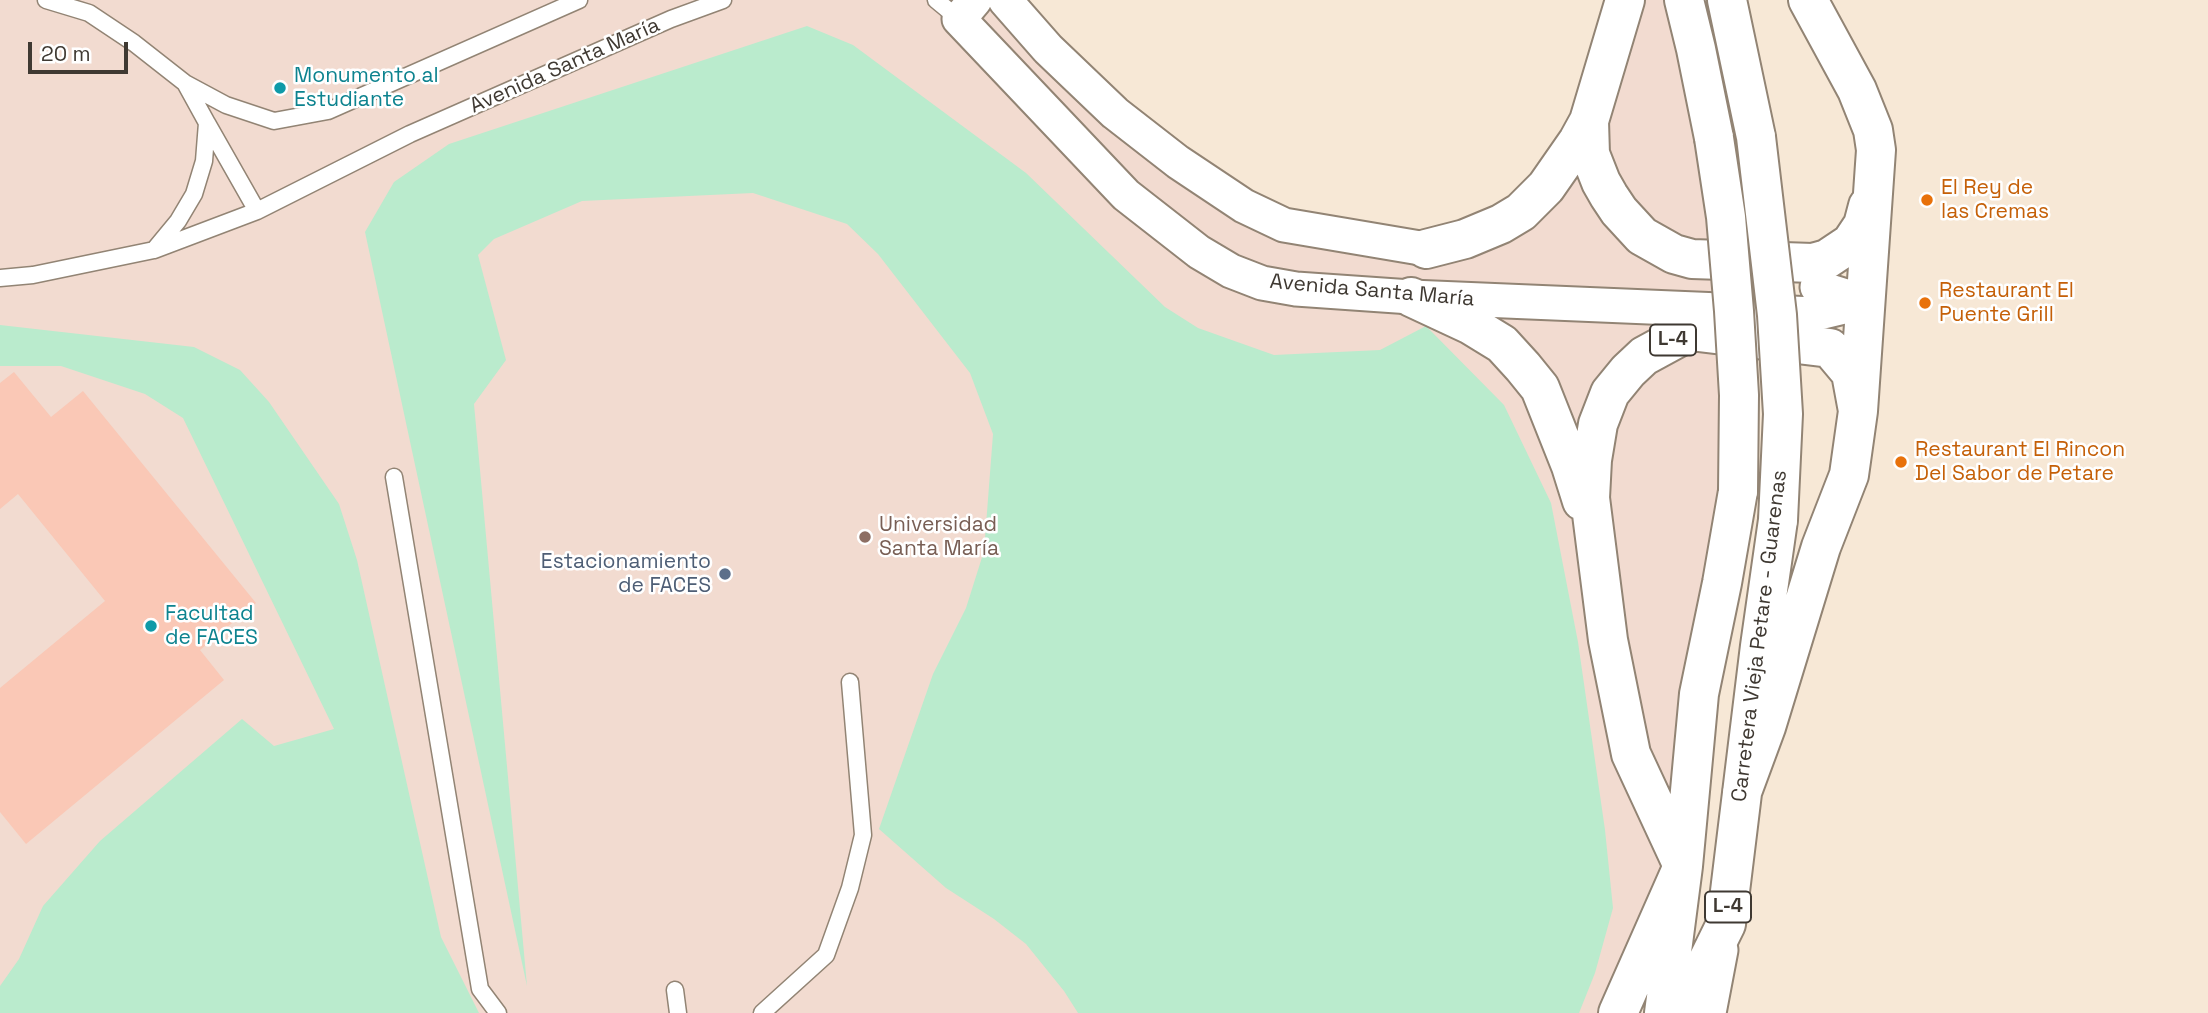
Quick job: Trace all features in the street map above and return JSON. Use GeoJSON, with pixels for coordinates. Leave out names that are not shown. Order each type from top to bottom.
{"type":"FeatureCollection","features":[{"type":"Feature","properties":{"kind":"main road","name":"L-4"},"geometry":{"type":"LineString","coordinates":[[1625,0],[1589,121],[1590,154],[1595,169],[1619,211],[1642,236],[1674,254],[1692,258],[1813,263],[1827,259],[1851,243],[1863,225],[1876,169]]}},
{"type":"Feature","properties":{"kind":"main road","name":"Carretera Vieja Petare - Guarenas"},"geometry":{"type":"LineString","coordinates":[[1618,1013],[1683,866],[1699,694],[1723,583],[1738,491],[1739,395],[1726,217],[1714,138],[1684,0]]}},
{"type":"Feature","properties":{"kind":"main road","name":"Carretera Vieja Petare - Guarenas"},"geometry":{"type":"LineString","coordinates":[[1682,1013],[1726,924],[1778,520],[1782,401],[1777,315],[1756,138],[1727,0]]}},
{"type":"Feature","properties":{"kind":"main road","name":"L-4"},"geometry":{"type":"LineString","coordinates":[[1742,792],[1766,727],[1821,547],[1849,475],[1858,411],[1876,169],[1873,130],[1857,90],[1808,0]]}},
{"type":"Feature","properties":{"kind":"main road"},"geometry":{"type":"LineString","coordinates":[[1426,249],[1483,233],[1521,212],[1556,175],[1589,121]]}},
{"type":"Feature","properties":{"kind":"main road","name":"L-4"},"geometry":{"type":"LineString","coordinates":[[1411,297],[1471,325],[1502,344],[1540,388],[1571,466],[1594,539]]}},
{"type":"Feature","properties":{"kind":"main road","name":"L-4"},"geometry":{"type":"LineString","coordinates":[[1683,866],[1631,754],[1608,640],[1590,498],[1598,424],[1610,393],[1628,371],[1644,356],[1690,331],[1830,348],[1851,373],[1858,411]]}},
{"type":"Feature","properties":{"kind":"main road"},"geometry":{"type":"LineString","coordinates":[[1664,1013],[1683,866]]}},
{"type":"Feature","properties":{"kind":"street"},"geometry":{"type":"LineString","coordinates":[[1005,0],[1048,49],[1115,113],[1178,162],[1244,206],[1284,225],[1426,249]]}},
{"type":"Feature","properties":{"kind":"street","name":"Avenida Santa María"},"geometry":{"type":"LineString","coordinates":[[957,6],[1126,195],[1210,258],[1231,271],[1262,283],[1296,289],[1411,297],[1815,314],[1865,302]]}},
{"type":"Feature","properties":{"kind":"street"},"geometry":{"type":"LineString","coordinates":[[1817,287],[1865,302]]}},
{"type":"Feature","properties":{"kind":"street"},"geometry":{"type":"LineString","coordinates":[[1709,1013],[1726,924]]}},
{"type":"Feature","properties":{"kind":"lane"},"geometry":{"type":"LineString","coordinates":[[46,0],[89,13],[185,83],[226,105],[274,121],[328,111],[579,0]]}},
{"type":"Feature","properties":{"kind":"lane","name":"Avenida Santa María"},"geometry":{"type":"LineString","coordinates":[[0,278],[33,275],[154,250],[257,211],[410,134],[671,19],[723,0]]}},
{"type":"Feature","properties":{"kind":"lane"},"geometry":{"type":"LineString","coordinates":[[185,83],[257,211]]}},
{"type":"Feature","properties":{"kind":"lane"},"geometry":{"type":"LineString","coordinates":[[154,250],[178,221],[194,194],[204,161],[207,123]]}},
{"type":"Feature","properties":{"kind":"lane"},"geometry":{"type":"LineString","coordinates":[[394,477],[480,989],[498,1013]]}},
{"type":"Feature","properties":{"kind":"lane"},"geometry":{"type":"LineString","coordinates":[[762,1013],[826,955],[850,888],[863,835],[850,682]]}},
{"type":"Feature","properties":{"kind":"lane"},"geometry":{"type":"LineString","coordinates":[[675,990],[678,1013]]}},
{"type":"Feature","properties":{"kind":"shaded area","name":"Universidad Santa María"},"geometry":{"type":"Polygon","coordinates":[[[0,0],[1005,0],[1244,206],[1426,249],[1535,200],[1625,0],[1684,0],[1739,395],[1683,866],[1618,1013],[0,1013],[0,0]]]}},
{"type":"Feature","properties":{"kind":"green space"},"geometry":{"type":"Polygon","coordinates":[[[807,26],[853,45],[1026,173],[1165,307],[1198,328],[1274,355],[1380,350],[1426,326],[1504,405],[1551,503],[1578,642],[1605,830],[1613,908],[1595,973],[1579,1013],[1078,1013],[1026,944],[994,919],[946,888],[879,829],[933,674],[966,608],[984,551],[993,434],[970,373],[878,254],[847,224],[753,193],[582,201],[494,239],[478,255],[506,360],[474,404],[527,986],[365,232],[394,182],[449,144],[807,26]]]}},
{"type":"Feature","properties":{"kind":"green space"},"geometry":{"type":"Polygon","coordinates":[[[0,325],[194,347],[240,370],[269,402],[339,504],[357,560],[441,937],[479,1013],[0,1013],[0,986],[19,959],[43,906],[100,841],[242,719],[274,746],[334,729],[183,418],[145,394],[61,366],[0,366],[0,325]]]}},
{"type":"Feature","properties":{"kind":"building","name":"Facultad de FACES"},"geometry":{"type":"Polygon","coordinates":[[[14,372],[51,417],[83,391],[256,603],[200,650],[224,680],[26,844],[0,812],[0,688],[105,601],[18,494],[0,509],[0,383],[14,372]]]}},
{"type":"Feature","properties":{"kind":"place","name":"Monumento al Estudiante"},"geometry":{"type":"Point","coordinates":[280,88]}},
{"type":"Feature","properties":{"kind":"place","name":"El Rey de las Cremas"},"geometry":{"type":"Point","coordinates":[1927,200]}},
{"type":"Feature","properties":{"kind":"place","name":"Restaurant El Puente Grill"},"geometry":{"type":"Point","coordinates":[1925,303]}},
{"type":"Feature","properties":{"kind":"place","name":"Restaurant El Rincon Del Sabor de Petare"},"geometry":{"type":"Point","coordinates":[1901,462]}},
{"type":"Feature","properties":{"kind":"place","name":"Universidad Santa María"},"geometry":{"type":"Point","coordinates":[865,537]}},
{"type":"Feature","properties":{"kind":"place","name":"Estacionamiento de FACES"},"geometry":{"type":"Point","coordinates":[725,574]}},
{"type":"Feature","properties":{"kind":"place","name":"Facultad de FACES"},"geometry":{"type":"Point","coordinates":[151,626]}}]}
